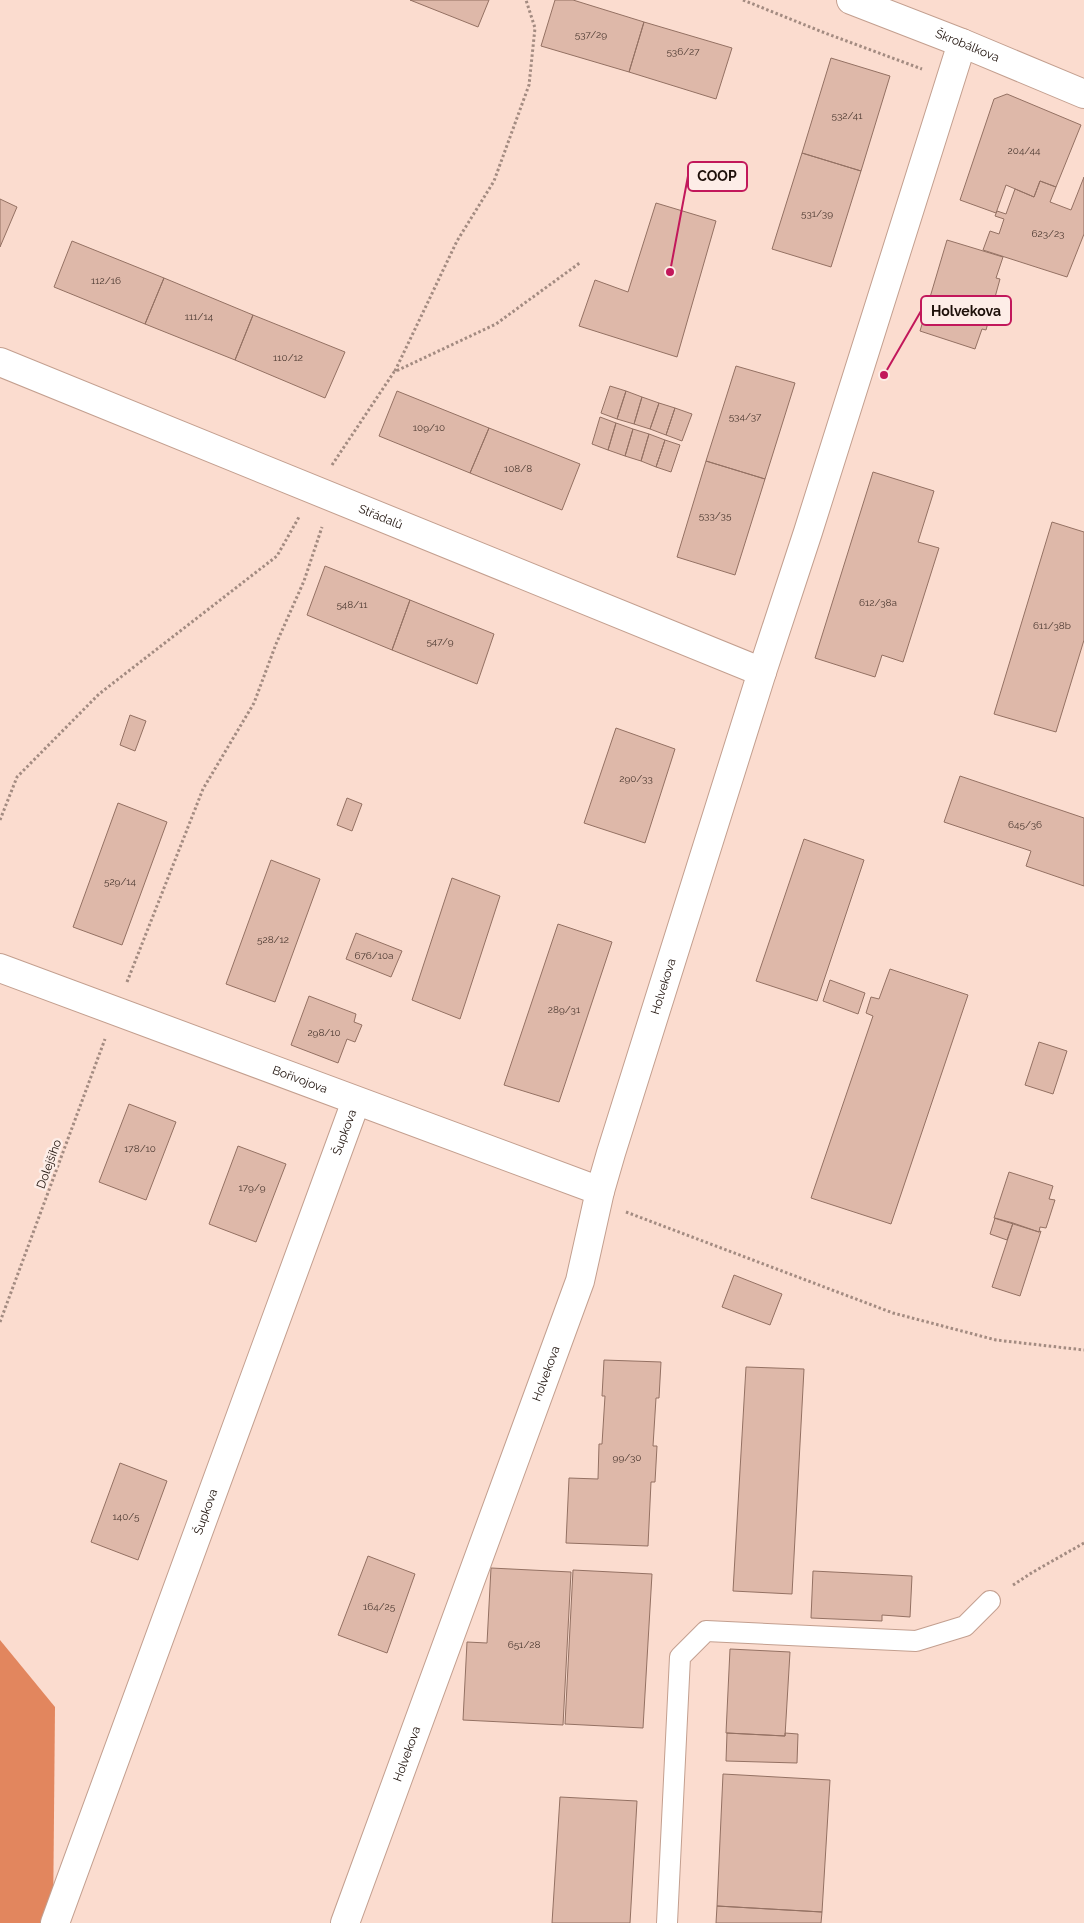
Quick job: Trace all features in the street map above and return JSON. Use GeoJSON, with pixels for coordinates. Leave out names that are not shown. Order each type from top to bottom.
{"type":"FeatureCollection","features":[{"type":"Feature","properties":{"kind":"street","name":"Škrobálkova"},"geometry":{"type":"LineString","coordinates":[[851,0],[962,43],[1084,94]]}},
{"type":"Feature","properties":{"kind":"street","name":"Holvekova"},"geometry":{"type":"LineString","coordinates":[[345,1923],[580,1281],[599,1196],[762,672],[962,43]]}},
{"type":"Feature","properties":{"kind":"street","name":"Střádalů"},"geometry":{"type":"LineString","coordinates":[[0,362],[762,672]]}},
{"type":"Feature","properties":{"kind":"street","name":"Bořivojova"},"geometry":{"type":"LineString","coordinates":[[0,968],[356,1100],[599,1196]]}},
{"type":"Feature","properties":{"kind":"street","name":"Šupkova"},"geometry":{"type":"LineString","coordinates":[[55,1923],[356,1100]]}},
{"type":"Feature","properties":{"kind":"lane"},"geometry":{"type":"LineString","coordinates":[[667,1923],[680,1657],[706,1631],[916,1641],[965,1626],[990,1602]]}},
{"type":"Feature","properties":{"kind":"path"},"geometry":{"type":"LineString","coordinates":[[0,820],[17,777],[99,694],[277,556],[323,493],[394,372],[457,241],[494,181],[529,85],[535,28],[526,0]]}},
{"type":"Feature","properties":{"kind":"path"},"geometry":{"type":"LineString","coordinates":[[743,0],[825,33],[950,79]]}},
{"type":"Feature","properties":{"kind":"path"},"geometry":{"type":"LineString","coordinates":[[394,372],[496,324],[580,262]]}},
{"type":"Feature","properties":{"kind":"path","name":"Dolejšího"},"geometry":{"type":"LineString","coordinates":[[0,1322],[115,1012],[203,789],[254,703],[276,644],[304,581],[323,493]]}},
{"type":"Feature","properties":{"kind":"path"},"geometry":{"type":"LineString","coordinates":[[599,1196],[893,1313],[996,1340],[1084,1350]]}},
{"type":"Feature","properties":{"kind":"path"},"geometry":{"type":"LineString","coordinates":[[990,1602],[1033,1572],[1084,1543]]}},
{"type":"Feature","properties":{"kind":"shaded area"},"geometry":{"type":"Polygon","coordinates":[[[0,1640],[55,1707],[53,1923],[0,1923],[0,1640]]]}},
{"type":"Feature","properties":{"kind":"building"},"geometry":{"type":"Polygon","coordinates":[[[410,0],[489,0],[478,27],[410,0]]]}},
{"type":"Feature","properties":{"kind":"building"},"geometry":{"type":"Polygon","coordinates":[[[555,0],[573,0],[644,22],[629,72],[541,46],[555,0]]]}},
{"type":"Feature","properties":{"kind":"building"},"geometry":{"type":"Polygon","coordinates":[[[644,22],[732,48],[716,99],[629,72],[644,22]]]}},
{"type":"Feature","properties":{"kind":"building"},"geometry":{"type":"Polygon","coordinates":[[[831,58],[890,76],[861,171],[802,153],[831,58]]]}},
{"type":"Feature","properties":{"kind":"building"},"geometry":{"type":"Polygon","coordinates":[[[1007,94],[1081,125],[1056,187],[1040,181],[1034,197],[1006,185],[996,213],[960,200],[994,99],[1007,94]]]}},
{"type":"Feature","properties":{"kind":"building"},"geometry":{"type":"Polygon","coordinates":[[[802,153],[861,171],[831,267],[772,249],[802,153]]]}},
{"type":"Feature","properties":{"kind":"building"},"geometry":{"type":"Polygon","coordinates":[[[1084,177],[1084,234],[1067,277],[983,250],[990,231],[999,234],[1004,219],[995,216],[997,211],[1006,214],[1015,189],[1034,197],[1040,181],[1056,187],[1050,202],[1071,210],[1084,177]]]}},
{"type":"Feature","properties":{"kind":"building"},"geometry":{"type":"Polygon","coordinates":[[[0,199],[17,207],[0,247],[0,199]]]}},
{"type":"Feature","properties":{"kind":"building"},"geometry":{"type":"Polygon","coordinates":[[[656,203],[716,221],[677,357],[579,326],[595,280],[628,292],[656,203]]]}},
{"type":"Feature","properties":{"kind":"building"},"geometry":{"type":"Polygon","coordinates":[[[947,240],[1003,257],[996,278],[1000,279],[986,330],[982,329],[975,349],[920,331],[947,240]]]}},
{"type":"Feature","properties":{"kind":"building"},"geometry":{"type":"Polygon","coordinates":[[[72,241],[164,278],[145,324],[54,287],[72,241]]]}},
{"type":"Feature","properties":{"kind":"building"},"geometry":{"type":"Polygon","coordinates":[[[164,278],[253,315],[235,360],[145,324],[164,278]]]}},
{"type":"Feature","properties":{"kind":"building"},"geometry":{"type":"Polygon","coordinates":[[[253,315],[345,352],[325,398],[235,360],[253,315]]]}},
{"type":"Feature","properties":{"kind":"building"},"geometry":{"type":"Polygon","coordinates":[[[736,366],[795,383],[765,479],[706,461],[736,366]]]}},
{"type":"Feature","properties":{"kind":"building"},"geometry":{"type":"Polygon","coordinates":[[[610,386],[626,391],[617,419],[601,413],[610,386]]]}},
{"type":"Feature","properties":{"kind":"building"},"geometry":{"type":"Polygon","coordinates":[[[397,391],[489,428],[470,473],[379,436],[397,391]]]}},
{"type":"Feature","properties":{"kind":"building"},"geometry":{"type":"Polygon","coordinates":[[[626,391],[642,397],[634,424],[617,419],[626,391]]]}},
{"type":"Feature","properties":{"kind":"building"},"geometry":{"type":"Polygon","coordinates":[[[642,397],[659,403],[650,429],[634,424],[642,397]]]}},
{"type":"Feature","properties":{"kind":"building"},"geometry":{"type":"Polygon","coordinates":[[[659,403],[675,408],[666,435],[650,429],[659,403]]]}},
{"type":"Feature","properties":{"kind":"building"},"geometry":{"type":"Polygon","coordinates":[[[675,408],[692,414],[682,441],[666,435],[675,408]]]}},
{"type":"Feature","properties":{"kind":"building"},"geometry":{"type":"Polygon","coordinates":[[[600,417],[616,423],[608,450],[592,444],[600,417]]]}},
{"type":"Feature","properties":{"kind":"building"},"geometry":{"type":"Polygon","coordinates":[[[616,423],[633,429],[625,456],[608,450],[616,423]]]}},
{"type":"Feature","properties":{"kind":"building"},"geometry":{"type":"Polygon","coordinates":[[[489,428],[580,464],[562,510],[470,473],[489,428]]]}},
{"type":"Feature","properties":{"kind":"building"},"geometry":{"type":"Polygon","coordinates":[[[633,429],[649,434],[641,461],[625,456],[633,429]]]}},
{"type":"Feature","properties":{"kind":"building"},"geometry":{"type":"Polygon","coordinates":[[[649,434],[665,440],[656,467],[641,461],[649,434]]]}},
{"type":"Feature","properties":{"kind":"building"},"geometry":{"type":"Polygon","coordinates":[[[665,440],[680,445],[671,472],[656,467],[665,440]]]}},
{"type":"Feature","properties":{"kind":"building"},"geometry":{"type":"Polygon","coordinates":[[[706,461],[765,479],[735,575],[677,557],[706,461]]]}},
{"type":"Feature","properties":{"kind":"building"},"geometry":{"type":"Polygon","coordinates":[[[873,472],[934,491],[918,542],[939,548],[903,662],[882,655],[875,677],[815,658],[873,472]]]}},
{"type":"Feature","properties":{"kind":"building"},"geometry":{"type":"Polygon","coordinates":[[[1052,522],[1084,532],[1084,640],[1056,732],[994,714],[1052,522]]]}},
{"type":"Feature","properties":{"kind":"building"},"geometry":{"type":"Polygon","coordinates":[[[325,566],[410,600],[392,650],[307,615],[325,566]]]}},
{"type":"Feature","properties":{"kind":"building"},"geometry":{"type":"Polygon","coordinates":[[[410,600],[494,634],[477,684],[392,650],[410,600]]]}},
{"type":"Feature","properties":{"kind":"building"},"geometry":{"type":"Polygon","coordinates":[[[130,715],[146,721],[135,751],[120,745],[130,715]]]}},
{"type":"Feature","properties":{"kind":"building"},"geometry":{"type":"Polygon","coordinates":[[[616,728],[675,749],[645,843],[584,823],[616,728]]]}},
{"type":"Feature","properties":{"kind":"building"},"geometry":{"type":"Polygon","coordinates":[[[960,776],[1084,818],[1084,886],[1026,866],[1031,851],[944,822],[960,776]]]}},
{"type":"Feature","properties":{"kind":"building"},"geometry":{"type":"Polygon","coordinates":[[[347,798],[362,804],[352,831],[337,825],[347,798]]]}},
{"type":"Feature","properties":{"kind":"building"},"geometry":{"type":"Polygon","coordinates":[[[118,803],[167,822],[122,945],[73,927],[118,803]]]}},
{"type":"Feature","properties":{"kind":"building"},"geometry":{"type":"Polygon","coordinates":[[[804,839],[864,860],[817,1001],[756,981],[804,839]]]}},
{"type":"Feature","properties":{"kind":"building"},"geometry":{"type":"Polygon","coordinates":[[[271,860],[320,879],[275,1002],[226,984],[271,860]]]}},
{"type":"Feature","properties":{"kind":"building"},"geometry":{"type":"Polygon","coordinates":[[[452,878],[500,896],[460,1019],[412,1000],[452,878]]]}},
{"type":"Feature","properties":{"kind":"building"},"geometry":{"type":"Polygon","coordinates":[[[558,924],[612,942],[559,1102],[504,1085],[558,924]]]}},
{"type":"Feature","properties":{"kind":"building"},"geometry":{"type":"Polygon","coordinates":[[[356,933],[402,951],[391,977],[346,959],[356,933]]]}},
{"type":"Feature","properties":{"kind":"building"},"geometry":{"type":"Polygon","coordinates":[[[890,969],[968,995],[891,1224],[811,1198],[873,1016],[866,1013],[871,997],[879,999],[890,969]]]}},
{"type":"Feature","properties":{"kind":"building"},"geometry":{"type":"Polygon","coordinates":[[[830,980],[865,993],[858,1014],[823,1001],[830,980]]]}},
{"type":"Feature","properties":{"kind":"building"},"geometry":{"type":"Polygon","coordinates":[[[309,996],[356,1014],[354,1022],[362,1025],[355,1042],[347,1039],[338,1063],[291,1045],[309,996]]]}},
{"type":"Feature","properties":{"kind":"building"},"geometry":{"type":"Polygon","coordinates":[[[1039,1042],[1067,1051],[1053,1094],[1025,1085],[1039,1042]]]}},
{"type":"Feature","properties":{"kind":"building"},"geometry":{"type":"Polygon","coordinates":[[[129,1104],[176,1122],[146,1200],[99,1182],[129,1104]]]}},
{"type":"Feature","properties":{"kind":"building"},"geometry":{"type":"Polygon","coordinates":[[[238,1146],[286,1164],[256,1242],[209,1224],[238,1146]]]}},
{"type":"Feature","properties":{"kind":"building"},"geometry":{"type":"Polygon","coordinates":[[[1009,1172],[1053,1186],[1049,1199],[1055,1200],[1046,1228],[1040,1227],[1039,1232],[994,1218],[1009,1172]]]}},
{"type":"Feature","properties":{"kind":"building"},"geometry":{"type":"Polygon","coordinates":[[[995,1218],[1013,1223],[1007,1240],[990,1234],[995,1218]]]}},
{"type":"Feature","properties":{"kind":"building"},"geometry":{"type":"Polygon","coordinates":[[[1013,1223],[1039,1232],[1041,1231],[1020,1296],[992,1287],[1013,1223]]]}},
{"type":"Feature","properties":{"kind":"building"},"geometry":{"type":"Polygon","coordinates":[[[734,1275],[782,1294],[770,1325],[722,1307],[734,1275]]]}},
{"type":"Feature","properties":{"kind":"building"},"geometry":{"type":"Polygon","coordinates":[[[604,1360],[661,1362],[659,1398],[656,1398],[653,1446],[657,1446],[655,1482],[651,1482],[648,1546],[566,1543],[569,1478],[598,1479],[599,1444],[602,1444],[605,1396],[602,1396],[604,1360]]]}},
{"type":"Feature","properties":{"kind":"building"},"geometry":{"type":"Polygon","coordinates":[[[746,1367],[804,1369],[792,1594],[733,1591],[746,1367]]]}},
{"type":"Feature","properties":{"kind":"building"},"geometry":{"type":"Polygon","coordinates":[[[120,1463],[167,1481],[138,1560],[91,1542],[120,1463]]]}},
{"type":"Feature","properties":{"kind":"building"},"geometry":{"type":"Polygon","coordinates":[[[368,1556],[415,1574],[387,1653],[338,1635],[368,1556]]]}},
{"type":"Feature","properties":{"kind":"building"},"geometry":{"type":"Polygon","coordinates":[[[491,1568],[571,1572],[563,1725],[463,1720],[467,1642],[487,1643],[491,1568]]]}},
{"type":"Feature","properties":{"kind":"building"},"geometry":{"type":"Polygon","coordinates":[[[573,1570],[652,1574],[643,1728],[565,1724],[573,1570]]]}},
{"type":"Feature","properties":{"kind":"building"},"geometry":{"type":"Polygon","coordinates":[[[813,1571],[912,1576],[910,1617],[882,1615],[882,1621],[811,1618],[813,1571]]]}},
{"type":"Feature","properties":{"kind":"building"},"geometry":{"type":"Polygon","coordinates":[[[730,1649],[790,1652],[785,1736],[726,1733],[730,1649]]]}},
{"type":"Feature","properties":{"kind":"building"},"geometry":{"type":"Polygon","coordinates":[[[727,1733],[785,1736],[785,1733],[798,1734],[797,1763],[726,1761],[727,1733]]]}},
{"type":"Feature","properties":{"kind":"building"},"geometry":{"type":"Polygon","coordinates":[[[723,1774],[830,1780],[822,1912],[717,1906],[723,1774]]]}},
{"type":"Feature","properties":{"kind":"building"},"geometry":{"type":"Polygon","coordinates":[[[560,1797],[637,1801],[630,1923],[552,1923],[560,1797]]]}},
{"type":"Feature","properties":{"kind":"building"},"geometry":{"type":"Polygon","coordinates":[[[717,1906],[822,1912],[821,1923],[716,1923],[717,1906]]]}},
{"type":"Feature","properties":{"kind":"place","name":"COOP"},"geometry":{"type":"Point","coordinates":[670,272]}},
{"type":"Feature","properties":{"kind":"place","name":"Holvekova"},"geometry":{"type":"Point","coordinates":[884,375]}}]}
